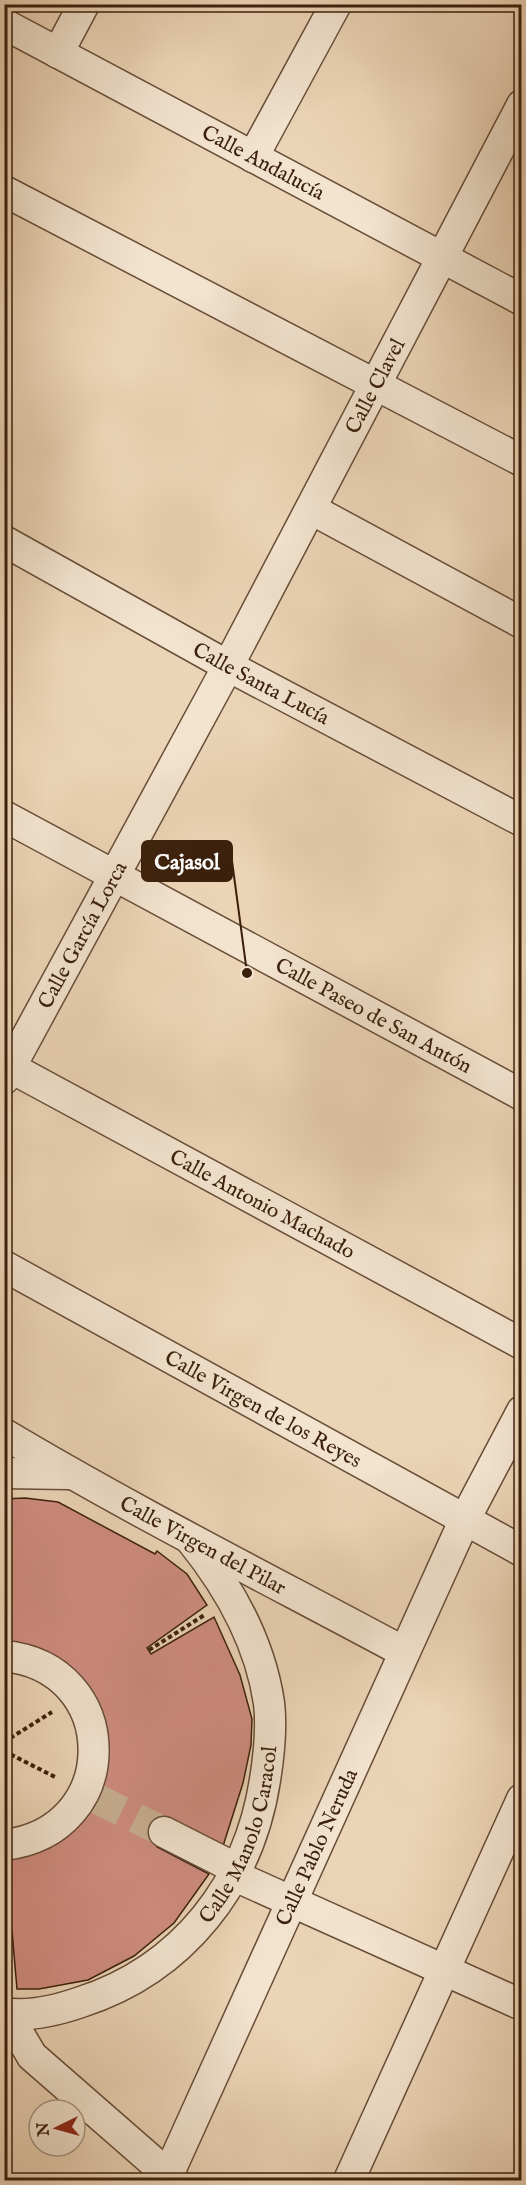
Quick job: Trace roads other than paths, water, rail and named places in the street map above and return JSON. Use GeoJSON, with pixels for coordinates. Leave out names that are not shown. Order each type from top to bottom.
{"type":"FeatureCollection","features":[{"type":"Feature","properties":{"kind":"street"},"geometry":{"type":"LineString","coordinates":[[58,53],[84,4]]}},
{"type":"Feature","properties":{"kind":"street"},"geometry":{"type":"LineString","coordinates":[[253,157],[336,4]]}},
{"type":"Feature","properties":{"kind":"street","name":"Calle Andalucía"},"geometry":{"type":"LineString","coordinates":[[4,24],[522,300]]}},
{"type":"Feature","properties":{"kind":"street","name":"Calle Clavel"},"geometry":{"type":"LineString","coordinates":[[228,666],[522,105]]}},
{"type":"Feature","properties":{"kind":"street"},"geometry":{"type":"LineString","coordinates":[[4,191],[522,461]]}},
{"type":"Feature","properties":{"kind":"street"},"geometry":{"type":"LineString","coordinates":[[311,509],[522,622]]}},
{"type":"Feature","properties":{"kind":"street","name":"Calle Santa Lucía"},"geometry":{"type":"LineString","coordinates":[[4,541],[228,666],[522,821]]}},
{"type":"Feature","properties":{"kind":"street","name":"Calle García Lorca"},"geometry":{"type":"LineString","coordinates":[[7,1070],[228,666]]}},
{"type":"Feature","properties":{"kind":"street","name":"Calle Paseo de San Antón"},"geometry":{"type":"LineString","coordinates":[[4,816],[522,1095]]}},
{"type":"Feature","properties":{"kind":"street","name":"Calle Antonio Machado"},"geometry":{"type":"LineString","coordinates":[[7,1070],[522,1344]]}},
{"type":"Feature","properties":{"kind":"street","name":"Calle Virgen de los Reyes"},"geometry":{"type":"LineString","coordinates":[[4,1266],[522,1551]]}},
{"type":"Feature","properties":{"kind":"street","name":"Calle Pablo Neruda"},"geometry":{"type":"LineString","coordinates":[[171,2178],[404,1652],[465,1519],[522,1411]]}},
{"type":"Feature","properties":{"kind":"street","name":"Calle Virgen del Pilar"},"geometry":{"type":"LineString","coordinates":[[4,1434],[191,1540],[404,1652]]}},
{"type":"Feature","properties":{"kind":"street"},"geometry":{"type":"LineString","coordinates":[[4,1473],[72,1474]]}},
{"type":"Feature","properties":{"kind":"street","name":"Calle Manolo Caracol"},"geometry":{"type":"LineString","coordinates":[[6,2014],[38,2012],[68,2006],[98,1997],[126,1984],[152,1968],[198,1926],[218,1902],[236,1873],[257,1819],[268,1764],[269,1705],[259,1660],[232,1598],[213,1568],[191,1540]]}},
{"type":"Feature","properties":{"kind":"street"},"geometry":{"type":"LineString","coordinates":[[4,1656],[20,1658],[46,1668],[68,1685],[77,1696],[90,1722],[94,1750],[90,1795],[57,1827],[30,1841],[4,1845]]}},
{"type":"Feature","properties":{"kind":"street"},"geometry":{"type":"LineString","coordinates":[[349,2181],[522,1798]]}},
{"type":"Feature","properties":{"kind":"street"},"geometry":{"type":"LineString","coordinates":[[164,1832],[292,1902],[522,2005]]}},
{"type":"Feature","properties":{"kind":"street"},"geometry":{"type":"LineString","coordinates":[[6,2014],[32,2056],[171,2178]]}},
{"type":"Feature","properties":{"kind":"tunnel"},"geometry":{"type":"LineString","coordinates":[[95,1798],[164,1832]]}},
{"type":"Feature","properties":{"kind":"place","name":"Cajasol"},"geometry":{"type":"Point","coordinates":[247,973]}}]}
